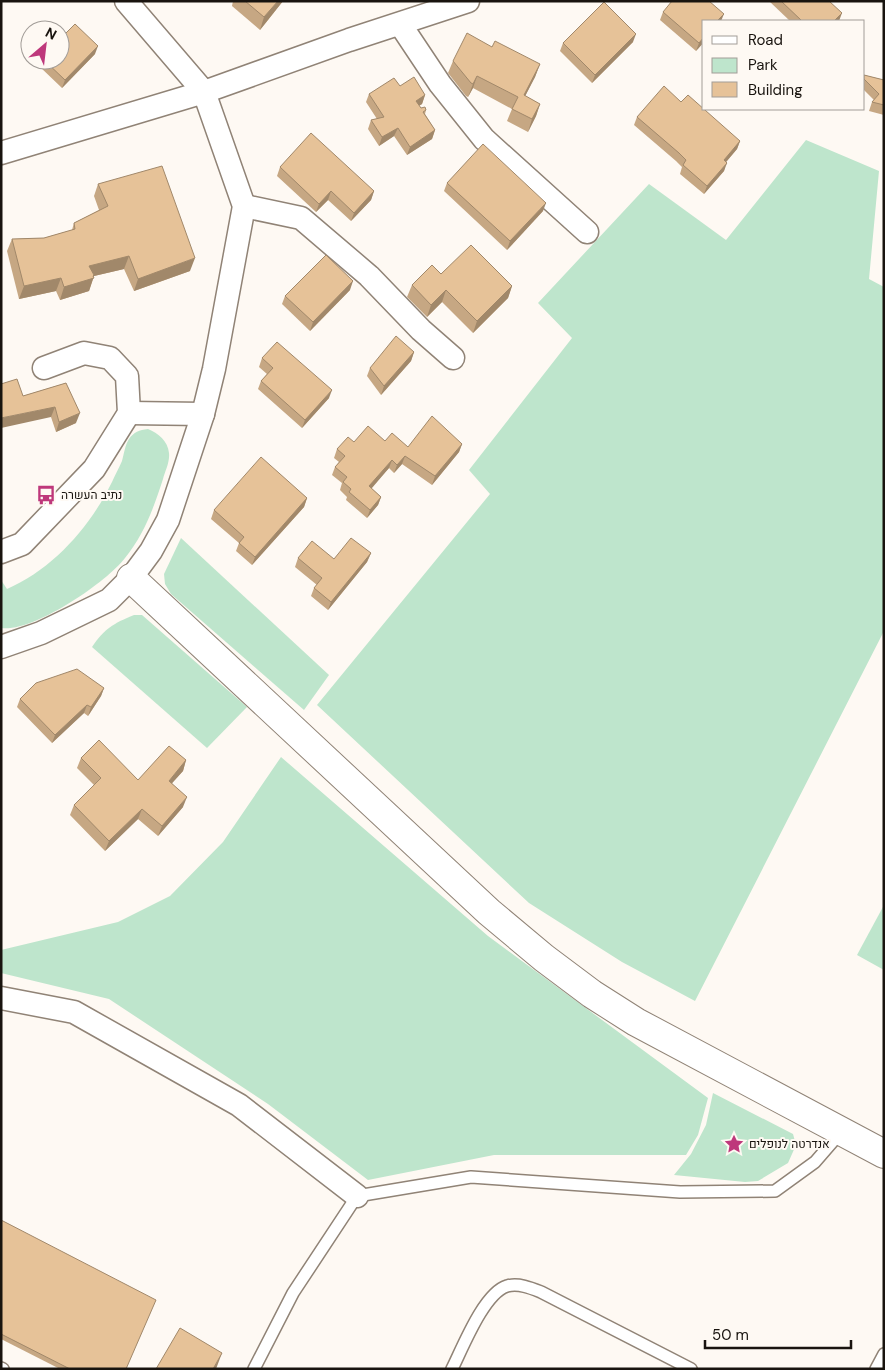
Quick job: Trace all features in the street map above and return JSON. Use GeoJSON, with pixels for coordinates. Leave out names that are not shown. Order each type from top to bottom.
{"type":"FeatureCollection","features":[{"type":"Feature","properties":{"kind":"street"},"geometry":{"type":"LineString","coordinates":[[1,647],[41,633],[109,600],[131,578],[151,551],[168,520],[203,414],[214,369],[244,206],[204,92],[126,1]]}},
{"type":"Feature","properties":{"kind":"street"},"geometry":{"type":"LineString","coordinates":[[1,153],[204,92],[468,1]]}},
{"type":"Feature","properties":{"kind":"street"},"geometry":{"type":"LineString","coordinates":[[400,24],[440,84],[484,139],[587,232]]}},
{"type":"Feature","properties":{"kind":"street"},"geometry":{"type":"LineString","coordinates":[[244,206],[301,218],[369,276],[421,330],[453,358]]}},
{"type":"Feature","properties":{"kind":"street"},"geometry":{"type":"LineString","coordinates":[[1,552],[22,544],[94,469],[129,413],[127,376],[110,358],[84,353],[44,368]]}},
{"type":"Feature","properties":{"kind":"street"},"geometry":{"type":"LineString","coordinates":[[129,413],[203,414]]}},
{"type":"Feature","properties":{"kind":"street"},"geometry":{"type":"LineString","coordinates":[[131,578],[475,899],[544,958],[592,994],[636,1022],[884,1154]]}},
{"type":"Feature","properties":{"kind":"street"},"geometry":{"type":"LineString","coordinates":[[1,998],[74,1012],[239,1105],[357,1196]]}},
{"type":"Feature","properties":{"kind":"lane"},"geometry":{"type":"LineString","coordinates":[[254,1369],[293,1293],[357,1196],[471,1177],[680,1192],[775,1190],[815,1162],[842,1132]]}},
{"type":"Feature","properties":{"kind":"lane"},"geometry":{"type":"LineString","coordinates":[[452,1369],[489,1299],[507,1286],[524,1285],[542,1292],[691,1369]]}},
{"type":"Feature","properties":{"kind":"lane"},"geometry":{"type":"LineString","coordinates":[[876,1369],[884,1354]]}},
{"type":"Feature","properties":{"kind":"green space"},"geometry":{"type":"Polygon","coordinates":[[[806,140],[879,171],[869,279],[884,287],[884,631],[695,1001],[622,962],[529,903],[317,705],[490,494],[469,470],[572,338],[538,303],[649,184],[726,240],[806,140]]]}},
{"type":"Feature","properties":{"kind":"green space"},"geometry":{"type":"Polygon","coordinates":[[[148,429],[165,441],[169,460],[152,510],[132,549],[102,580],[68,604],[31,623],[1,628],[1,580],[7,589],[24,581],[55,558],[68,545],[93,515],[103,499],[122,461],[129,439],[137,432],[148,429]]]}},
{"type":"Feature","properties":{"kind":"green space"},"geometry":{"type":"Polygon","coordinates":[[[181,538],[329,675],[304,710],[171,594],[165,584],[164,574],[181,538]]]}},
{"type":"Feature","properties":{"kind":"green space"},"geometry":{"type":"Polygon","coordinates":[[[134,615],[142,615],[247,707],[207,748],[92,647],[110,627],[134,615]]]}},
{"type":"Feature","properties":{"kind":"green space"},"geometry":{"type":"Polygon","coordinates":[[[281,757],[488,936],[708,1098],[698,1135],[686,1155],[494,1155],[368,1180],[268,1104],[109,999],[1,973],[1,950],[118,922],[170,896],[223,842],[281,757]]]}},
{"type":"Feature","properties":{"kind":"green space"},"geometry":{"type":"Polygon","coordinates":[[[884,905],[884,970],[857,955],[884,905]]]}},
{"type":"Feature","properties":{"kind":"green space"},"geometry":{"type":"Polygon","coordinates":[[[713,1093],[793,1134],[796,1145],[788,1163],[758,1181],[745,1182],[674,1175],[691,1154],[706,1125],[713,1093]]]}},
{"type":"Feature","properties":{"kind":"building"},"geometry":{"type":"Polygon","coordinates":[[[245,1],[278,1],[264,17],[245,1]]]}},
{"type":"Feature","properties":{"kind":"building"},"geometry":{"type":"Polygon","coordinates":[[[672,1],[709,1],[724,14],[718,20],[702,20],[702,39],[699,43],[663,12],[672,1]]]}},
{"type":"Feature","properties":{"kind":"building"},"geometry":{"type":"Polygon","coordinates":[[[781,1],[829,1],[842,13],[835,20],[801,20],[781,1]]]}},
{"type":"Feature","properties":{"kind":"building"},"geometry":{"type":"Polygon","coordinates":[[[604,2],[636,34],[595,75],[563,43],[604,2]]]}},
{"type":"Feature","properties":{"kind":"building"},"geometry":{"type":"Polygon","coordinates":[[[75,24],[98,46],[65,80],[54,70],[70,70],[70,29],[75,24]]]}},
{"type":"Feature","properties":{"kind":"building"},"geometry":{"type":"Polygon","coordinates":[[[467,33],[492,47],[495,41],[540,64],[524,95],[540,104],[532,119],[512,109],[518,97],[477,76],[473,84],[471,83],[453,61],[467,33]]]}},
{"type":"Feature","properties":{"kind":"building"},"geometry":{"type":"Polygon","coordinates":[[[865,75],[884,80],[884,105],[872,102],[879,94],[865,80],[865,75]]]}},
{"type":"Feature","properties":{"kind":"building"},"geometry":{"type":"Polygon","coordinates":[[[414,77],[425,95],[416,101],[421,108],[425,107],[426,110],[423,112],[435,130],[410,147],[398,128],[382,137],[371,120],[384,117],[369,94],[394,78],[400,86],[414,77]]]}},
{"type":"Feature","properties":{"kind":"building"},"geometry":{"type":"Polygon","coordinates":[[[664,86],[681,102],[688,95],[702,107],[702,110],[705,110],[740,141],[724,160],[727,163],[707,186],[683,165],[686,160],[679,153],[637,117],[664,86]]]}},
{"type":"Feature","properties":{"kind":"building"},"geometry":{"type":"Polygon","coordinates":[[[311,133],[374,191],[354,213],[331,191],[319,204],[280,167],[311,133]]]}},
{"type":"Feature","properties":{"kind":"building"},"geometry":{"type":"Polygon","coordinates":[[[483,144],[546,203],[510,241],[447,183],[483,144]]]}},
{"type":"Feature","properties":{"kind":"building"},"geometry":{"type":"Polygon","coordinates":[[[162,166],[195,258],[138,279],[129,256],[89,266],[94,278],[64,287],[61,278],[24,286],[12,239],[44,238],[75,229],[74,223],[108,206],[98,184],[162,166]]]}},
{"type":"Feature","properties":{"kind":"building"},"geometry":{"type":"Polygon","coordinates":[[[471,245],[512,286],[477,321],[446,290],[431,305],[412,285],[432,265],[441,274],[471,245]]]}},
{"type":"Feature","properties":{"kind":"building"},"geometry":{"type":"Polygon","coordinates":[[[326,255],[353,281],[313,322],[285,296],[326,255]]]}},
{"type":"Feature","properties":{"kind":"building"},"geometry":{"type":"Polygon","coordinates":[[[396,336],[414,352],[384,386],[370,368],[396,336]]]}},
{"type":"Feature","properties":{"kind":"building"},"geometry":{"type":"Polygon","coordinates":[[[277,342],[332,390],[305,420],[261,381],[273,368],[262,358],[277,342]]]}},
{"type":"Feature","properties":{"kind":"building"},"geometry":{"type":"Polygon","coordinates":[[[17,379],[23,396],[66,383],[80,413],[59,422],[55,407],[1,418],[1,384],[17,379]]]}},
{"type":"Feature","properties":{"kind":"building"},"geometry":{"type":"Polygon","coordinates":[[[432,416],[462,444],[435,476],[405,456],[397,465],[392,460],[369,486],[381,497],[370,510],[349,492],[351,489],[343,482],[347,477],[335,467],[345,456],[337,449],[348,437],[354,442],[368,426],[385,441],[392,433],[408,447],[432,416]]]}},
{"type":"Feature","properties":{"kind":"building"},"geometry":{"type":"Polygon","coordinates":[[[261,457],[307,498],[255,557],[239,543],[244,537],[214,510],[261,457]]]}},
{"type":"Feature","properties":{"kind":"building"},"geometry":{"type":"Polygon","coordinates":[[[351,538],[371,553],[331,602],[314,588],[322,578],[298,558],[312,541],[334,559],[351,538]]]}},
{"type":"Feature","properties":{"kind":"building"},"geometry":{"type":"Polygon","coordinates":[[[77,669],[104,688],[91,707],[87,705],[55,735],[20,699],[36,683],[77,669]]]}},
{"type":"Feature","properties":{"kind":"building"},"geometry":{"type":"Polygon","coordinates":[[[99,740],[138,780],[169,746],[186,760],[169,781],[187,797],[162,826],[142,809],[109,841],[74,805],[101,778],[81,758],[99,740]]]}},
{"type":"Feature","properties":{"kind":"building"},"geometry":{"type":"Polygon","coordinates":[[[1,1220],[156,1300],[126,1369],[70,1369],[1,1334],[1,1220]]]}},
{"type":"Feature","properties":{"kind":"building"},"geometry":{"type":"Polygon","coordinates":[[[180,1328],[222,1353],[213,1369],[156,1369],[180,1328]]]}},
{"type":"Feature","properties":{"kind":"place","name":"נתיב העשרה"},"geometry":{"type":"Point","coordinates":[46,495]}},
{"type":"Feature","properties":{"kind":"place","name":"אנדרטה לנופלים"},"geometry":{"type":"Point","coordinates":[734,1144]}}]}
